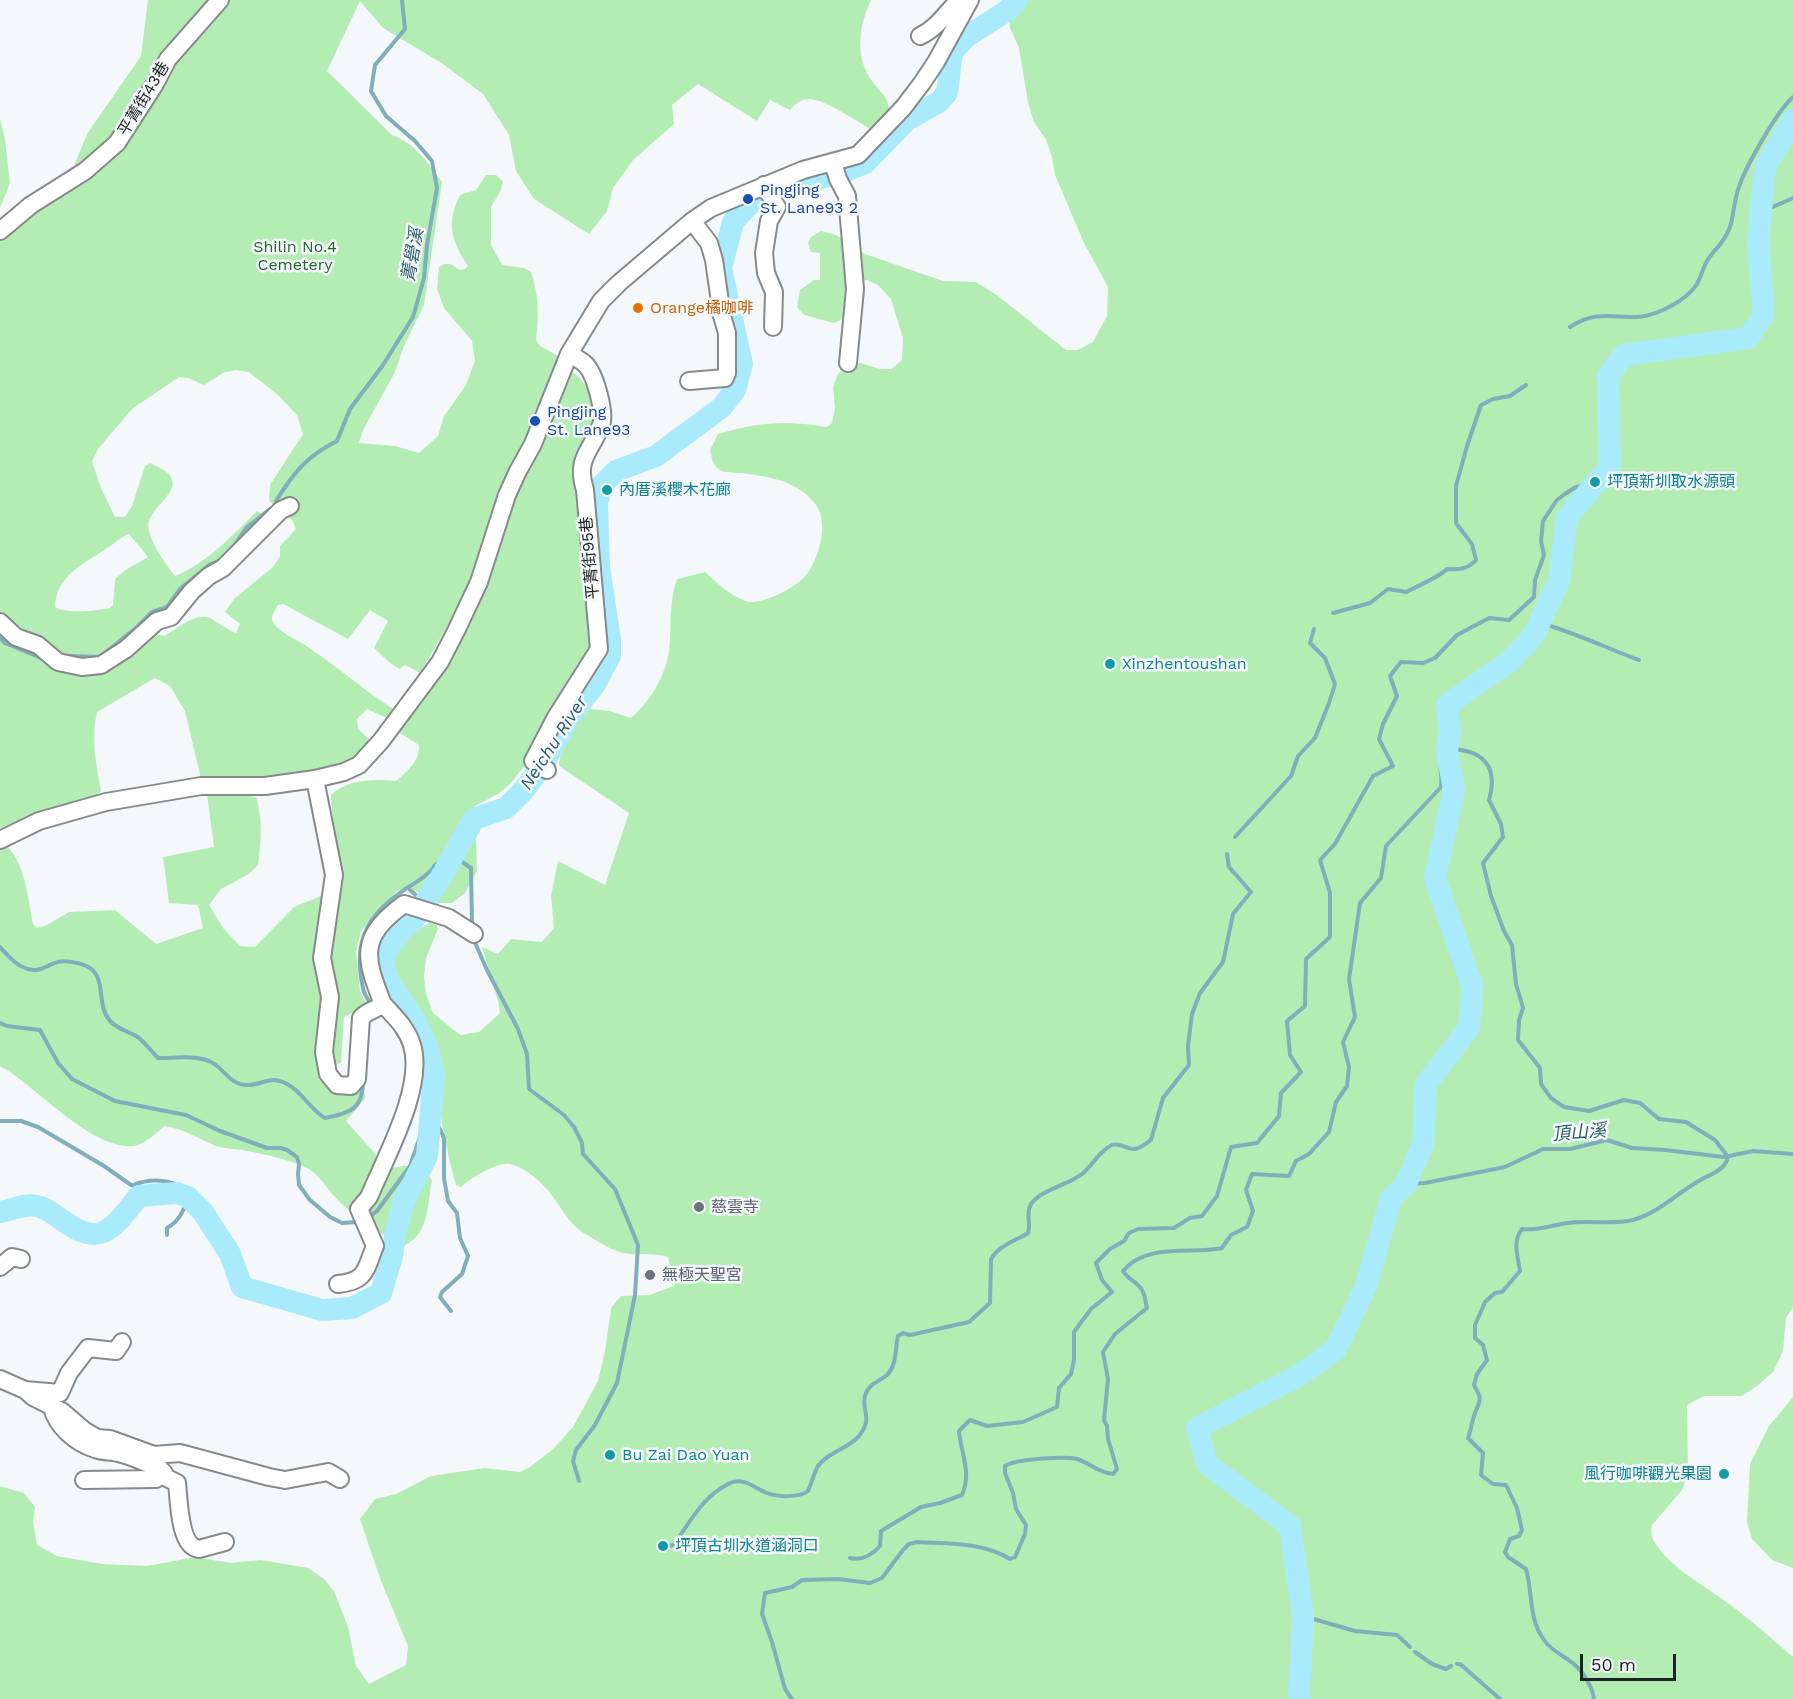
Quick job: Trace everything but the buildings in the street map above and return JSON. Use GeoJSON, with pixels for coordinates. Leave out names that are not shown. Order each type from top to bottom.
{"type":"FeatureCollection","features":[{"type":"Feature","properties":{"kind":"street","name":"平菁街43巷"},"geometry":{"type":"LineString","coordinates":[[0,231],[31,205],[85,171],[117,143],[155,84],[168,59],[220,0]]}},
{"type":"Feature","properties":{"kind":"street"},"geometry":{"type":"LineString","coordinates":[[920,36],[932,31],[944,14],[963,3]]}},
{"type":"Feature","properties":{"kind":"street"},"geometry":{"type":"LineString","coordinates":[[0,840],[39,821],[106,801],[201,786],[265,786],[315,779],[344,772],[359,765],[381,741],[440,662],[479,582],[507,495],[533,444],[569,354],[601,301],[692,221],[711,208],[803,170],[835,171],[858,155],[903,108],[936,62],[963,3]]}},
{"type":"Feature","properties":{"kind":"street"},"geometry":{"type":"LineString","coordinates":[[835,171],[847,196],[855,289],[848,363]]}},
{"type":"Feature","properties":{"kind":"street"},"geometry":{"type":"LineString","coordinates":[[764,185],[777,207],[769,221],[764,253],[766,273],[774,292],[779,322]]}},
{"type":"Feature","properties":{"kind":"street"},"geometry":{"type":"LineString","coordinates":[[689,381],[725,378],[727,373],[727,333],[722,316],[714,260],[710,243],[692,221]]}},
{"type":"Feature","properties":{"kind":"street","name":"平菁街95巷"},"geometry":{"type":"LineString","coordinates":[[540,766],[556,717],[599,649],[585,490],[581,476],[583,460],[603,423],[595,381],[586,364],[569,354]]}},
{"type":"Feature","properties":{"kind":"street"},"geometry":{"type":"LineString","coordinates":[[0,622],[16,637],[38,645],[58,662],[82,667],[101,665],[112,659],[158,621],[171,617],[192,591],[209,576],[224,568],[281,510],[290,506]]}},
{"type":"Feature","properties":{"kind":"street"},"geometry":{"type":"LineString","coordinates":[[315,779],[334,875],[322,958],[330,997],[324,1052],[328,1074],[337,1085],[351,1086],[357,1078],[361,1018],[364,1013],[383,1004]]}},
{"type":"Feature","properties":{"kind":"street"},"geometry":{"type":"LineString","coordinates":[[338,1284],[353,1282],[365,1273],[375,1246],[359,1209],[369,1197],[413,1088],[415,1061],[412,1045],[404,1027],[383,1004],[369,962],[369,943],[380,925],[404,904],[449,918],[474,934]]}},
{"type":"Feature","properties":{"kind":"street"},"geometry":{"type":"LineString","coordinates":[[0,1267],[12,1257],[21,1258]]}},
{"type":"Feature","properties":{"kind":"street"},"geometry":{"type":"LineString","coordinates":[[25,1390],[60,1392],[69,1373],[88,1348],[116,1351],[122,1342]]}},
{"type":"Feature","properties":{"kind":"street"},"geometry":{"type":"LineString","coordinates":[[0,1379],[25,1390],[33,1397],[63,1412],[97,1438],[110,1439],[154,1455],[180,1453],[269,1478],[285,1480],[334,1476]]}},
{"type":"Feature","properties":{"kind":"street"},"geometry":{"type":"LineString","coordinates":[[52,1406],[53,1413],[64,1429],[77,1440],[96,1450],[118,1453],[159,1468],[164,1473],[163,1476]]}},
{"type":"Feature","properties":{"kind":"street"},"geometry":{"type":"LineString","coordinates":[[84,1479],[156,1479],[163,1476],[177,1483],[184,1533],[188,1545],[199,1549],[225,1542]]}},
{"type":"Feature","properties":{"kind":"green space","name":"Shilin No.4 Cemetery"},"geometry":{"type":"Polygon","coordinates":[[[148,0],[871,0],[861,30],[861,51],[866,71],[886,99],[889,112],[872,130],[817,100],[801,101],[790,110],[770,100],[757,121],[698,84],[672,105],[674,124],[633,160],[613,188],[607,211],[589,234],[534,199],[516,171],[509,135],[483,94],[443,64],[383,28],[360,1],[327,71],[392,135],[414,148],[442,182],[424,305],[404,346],[394,374],[363,430],[359,443],[395,446],[419,453],[438,436],[444,416],[466,385],[475,361],[472,341],[444,308],[437,289],[439,267],[450,264],[460,270],[468,266],[454,239],[453,214],[460,195],[476,190],[486,175],[496,175],[503,181],[501,190],[491,207],[491,245],[502,265],[524,268],[531,272],[538,306],[536,340],[540,346],[560,357],[487,541],[455,613],[420,673],[405,665],[400,669],[374,648],[388,621],[370,610],[348,639],[283,604],[278,605],[272,618],[279,629],[308,647],[396,711],[389,719],[367,709],[357,719],[358,729],[373,743],[343,765],[264,782],[201,779],[185,711],[170,686],[155,678],[97,712],[94,741],[101,791],[93,798],[40,813],[0,829],[0,238],[70,176],[87,134],[141,56],[148,0]],[[235,370],[223,373],[204,385],[179,377],[132,409],[98,449],[92,462],[115,517],[125,517],[132,506],[145,466],[150,463],[170,475],[172,488],[152,514],[148,524],[156,548],[175,576],[209,556],[257,511],[267,517],[152,627],[156,634],[165,636],[186,622],[199,617],[210,618],[236,633],[240,624],[225,612],[234,599],[273,567],[280,556],[280,546],[296,529],[292,520],[269,501],[270,485],[303,434],[297,415],[279,396],[249,372],[235,370]],[[129,534],[72,572],[60,587],[55,607],[74,611],[110,608],[113,605],[115,579],[148,557],[129,534]]]}},
{"type":"Feature","properties":{"kind":"green space"},"geometry":{"type":"Polygon","coordinates":[[[1008,0],[1793,0],[1793,1307],[1786,1318],[1783,1351],[1773,1372],[1742,1396],[1704,1396],[1687,1405],[1688,1473],[1682,1490],[1652,1525],[1651,1532],[1655,1543],[1669,1560],[1743,1614],[1793,1657],[1793,1699],[0,1699],[0,1486],[24,1493],[35,1507],[33,1522],[37,1545],[57,1556],[102,1564],[147,1566],[195,1557],[231,1563],[261,1560],[308,1568],[324,1579],[334,1591],[348,1627],[356,1666],[369,1684],[406,1665],[408,1646],[381,1581],[360,1519],[375,1499],[396,1494],[431,1476],[485,1468],[520,1472],[530,1467],[553,1449],[573,1427],[598,1381],[611,1308],[621,1296],[649,1295],[674,1286],[668,1257],[618,1252],[582,1232],[543,1185],[515,1165],[498,1165],[477,1175],[461,1187],[456,1185],[443,1127],[440,1103],[442,1079],[431,1046],[388,962],[400,944],[411,935],[429,923],[437,925],[438,929],[426,958],[424,977],[426,994],[433,1013],[460,1035],[479,1032],[500,1013],[482,947],[498,954],[511,939],[542,942],[554,928],[551,896],[558,861],[605,885],[629,813],[559,766],[560,757],[569,735],[590,709],[610,711],[631,718],[653,693],[667,662],[672,601],[677,579],[705,572],[739,598],[757,602],[773,597],[803,579],[807,574],[819,550],[821,540],[822,521],[816,505],[801,490],[792,485],[763,476],[720,470],[714,464],[710,450],[718,434],[746,427],[772,423],[798,423],[827,427],[832,423],[835,408],[833,387],[838,374],[845,368],[860,363],[880,369],[891,369],[902,360],[903,338],[891,299],[878,285],[867,280],[848,283],[841,320],[834,323],[804,315],[797,307],[800,290],[814,280],[820,280],[820,253],[811,252],[808,243],[811,237],[821,231],[836,235],[865,254],[943,281],[976,282],[998,296],[1066,350],[1078,350],[1093,342],[1107,316],[1108,287],[1084,243],[1055,175],[1046,140],[1033,120],[1019,48],[1010,28],[1008,0]]]}},
{"type":"Feature","properties":{"kind":"green space"},"geometry":{"type":"Polygon","coordinates":[[[0,119],[5,139],[10,183],[0,208],[0,119]]]}},
{"type":"Feature","properties":{"kind":"green space"},"geometry":{"type":"Polygon","coordinates":[[[569,371],[581,379],[586,386],[594,412],[593,427],[572,469],[580,501],[591,653],[527,763],[510,784],[498,794],[475,806],[477,871],[465,893],[452,903],[437,903],[410,888],[397,891],[361,931],[356,952],[360,991],[367,1006],[344,1017],[341,1063],[321,1069],[319,1079],[334,1093],[339,1094],[348,1092],[360,1084],[366,1097],[346,1121],[389,1169],[413,1166],[423,1170],[432,1180],[426,1217],[419,1233],[405,1245],[387,1237],[348,1210],[313,1172],[287,1160],[216,1146],[172,1127],[165,1126],[146,1141],[134,1146],[117,1145],[82,1128],[15,1075],[0,1066],[0,847],[7,846],[18,863],[25,883],[33,924],[37,928],[69,912],[115,910],[156,944],[203,928],[198,905],[169,903],[163,857],[214,847],[207,794],[237,794],[256,797],[261,839],[258,865],[249,874],[221,889],[209,905],[223,928],[240,946],[255,947],[294,907],[326,894],[333,829],[331,795],[353,783],[370,780],[396,781],[409,769],[418,756],[419,745],[400,733],[404,717],[445,661],[514,494],[569,371]]]}},
{"type":"Feature","properties":{"kind":"green space"},"geometry":{"type":"Polygon","coordinates":[[[1793,1397],[1793,1568],[1772,1560],[1752,1539],[1747,1522],[1750,1464],[1769,1426],[1793,1397]]]}},
{"type":"Feature","properties":{"kind":"waterway","name":"菁礐溪"},"geometry":{"type":"LineString","coordinates":[[276,501],[309,459],[337,441],[350,409],[383,365],[413,317],[424,278],[437,188],[432,161],[415,141],[386,116],[371,91],[375,65],[405,29],[402,0]]}},
{"type":"Feature","properties":{"kind":"waterway","name":"Neichu River"},"geometry":{"type":"LineString","coordinates":[[0,1212],[23,1206],[37,1206],[48,1210],[78,1230],[89,1234],[99,1233],[115,1224],[139,1196],[177,1193],[188,1197],[203,1212],[230,1254],[242,1287],[322,1310],[352,1308],[381,1293],[404,1201],[427,1156],[434,1075],[427,1047],[415,1020],[391,985],[382,966],[387,950],[403,928],[414,920],[474,819],[506,808],[525,789],[545,761],[568,719],[595,684],[610,656],[610,639],[599,567],[597,504],[601,486],[616,471],[656,456],[721,408],[735,390],[742,364],[721,268],[733,222],[751,203],[779,189],[843,172],[865,163],[907,120],[939,102],[947,93],[952,52],[966,37],[1008,10],[1017,0]]}},
{"type":"Feature","properties":{"kind":"waterway"},"geometry":{"type":"LineString","coordinates":[[1570,327],[1595,317],[1636,317],[1656,313],[1691,292],[1707,261],[1728,233],[1739,187],[1755,153],[1779,114],[1793,97]]}},
{"type":"Feature","properties":{"kind":"waterway"},"geometry":{"type":"LineString","coordinates":[[1299,1699],[1303,1616],[1290,1526],[1207,1464],[1197,1428],[1300,1375],[1336,1349],[1366,1286],[1391,1198],[1406,1184],[1423,1144],[1426,1084],[1469,1028],[1472,986],[1435,878],[1454,790],[1447,751],[1450,732],[1447,705],[1510,661],[1534,635],[1559,581],[1567,518],[1597,481],[1610,469],[1608,376],[1624,355],[1748,338],[1764,315],[1758,244],[1765,167],[1793,120]]}},
{"type":"Feature","properties":{"kind":"waterway"},"geometry":{"type":"LineString","coordinates":[[1761,212],[1793,198]]}},
{"type":"Feature","properties":{"kind":"waterway"},"geometry":{"type":"LineString","coordinates":[[1333,613],[1370,603],[1388,589],[1406,592],[1447,569],[1463,568],[1476,560],[1472,544],[1456,523],[1456,486],[1467,446],[1481,405],[1493,399],[1510,396],[1526,385]]}},
{"type":"Feature","properties":{"kind":"waterway"},"geometry":{"type":"LineString","coordinates":[[850,1558],[863,1558],[874,1552],[880,1546],[881,1531],[921,1507],[962,1495],[966,1471],[959,1431],[970,1420],[987,1426],[1023,1422],[1057,1407],[1059,1388],[1071,1374],[1074,1360],[1074,1332],[1091,1309],[1112,1292],[1102,1280],[1096,1263],[1110,1249],[1124,1241],[1129,1233],[1138,1229],[1174,1228],[1190,1218],[1202,1216],[1217,1196],[1231,1147],[1257,1143],[1279,1116],[1281,1093],[1301,1072],[1290,1055],[1287,1021],[1305,1006],[1306,959],[1330,937],[1330,893],[1320,860],[1335,844],[1373,776],[1393,766],[1379,739],[1383,724],[1397,696],[1390,676],[1401,662],[1423,663],[1435,658],[1457,635],[1489,618],[1509,620],[1534,597],[1535,580],[1544,555],[1541,541],[1543,521],[1557,500],[1565,494],[1574,488],[1597,481]]}},
{"type":"Feature","properties":{"kind":"waterway","name":"菁礐溪"},"geometry":{"type":"LineString","coordinates":[[233,547],[247,527],[270,509]]}},
{"type":"Feature","properties":{"kind":"waterway","name":"菁礐溪"},"geometry":{"type":"LineString","coordinates":[[69,656],[100,657],[152,612],[167,607],[180,589],[209,565],[223,559]]}},
{"type":"Feature","properties":{"kind":"waterway"},"geometry":{"type":"LineString","coordinates":[[1540,623],[1578,635],[1639,660]]}},
{"type":"Feature","properties":{"kind":"waterway"},"geometry":{"type":"LineString","coordinates":[[1235,837],[1291,776],[1298,756],[1315,738],[1329,703],[1335,684],[1325,658],[1310,643],[1314,629]]}},
{"type":"Feature","properties":{"kind":"waterway","name":"菁礐溪"},"geometry":{"type":"LineString","coordinates":[[0,638],[5,643],[41,658]]}},
{"type":"Feature","properties":{"kind":"waterway"},"geometry":{"type":"LineString","coordinates":[[792,1699],[785,1689],[762,1614],[765,1593],[792,1587],[802,1580],[838,1579],[870,1583],[882,1578],[903,1550],[909,1544],[917,1542],[988,1549],[1010,1559],[1015,1557],[1025,1534],[1026,1525],[1016,1509],[1005,1466],[1029,1460],[1062,1458],[1077,1459],[1108,1473],[1113,1474],[1117,1469],[1104,1420],[1108,1379],[1103,1352],[1115,1334],[1147,1308],[1142,1290],[1123,1271],[1144,1256],[1170,1251],[1222,1248],[1231,1235],[1247,1227],[1253,1211],[1246,1190],[1252,1174],[1289,1176],[1296,1161],[1309,1154],[1329,1132],[1336,1102],[1347,1086],[1349,1067],[1343,1042],[1355,1017],[1349,979],[1360,903],[1381,878],[1386,846],[1441,787],[1441,762],[1447,749],[1470,752],[1478,756],[1485,761],[1492,777],[1489,800],[1501,824],[1503,837],[1483,863],[1491,896],[1504,931],[1512,945],[1516,984],[1523,1008],[1519,1020],[1518,1040],[1540,1068],[1541,1084],[1551,1098],[1564,1107],[1589,1111],[1624,1100],[1640,1103],[1659,1119],[1686,1122],[1715,1140],[1728,1157],[1720,1169],[1642,1217],[1625,1221],[1576,1222],[1539,1229],[1522,1229],[1516,1244],[1520,1271],[1502,1292],[1495,1293],[1485,1302],[1475,1325],[1475,1338],[1483,1345],[1487,1360],[1477,1374],[1474,1385],[1480,1399],[1468,1438],[1483,1453],[1481,1475],[1493,1484],[1506,1485],[1517,1508],[1522,1530],[1519,1536],[1510,1539],[1505,1552],[1508,1557],[1526,1569],[1533,1614],[1539,1632],[1551,1648],[1582,1673],[1590,1686],[1594,1699]]}},
{"type":"Feature","properties":{"kind":"waterway"},"geometry":{"type":"LineString","coordinates":[[661,1548],[673,1545],[710,1496],[728,1484],[744,1482],[767,1493],[782,1496],[794,1496],[808,1491],[822,1461],[849,1444],[864,1429],[866,1393],[890,1371],[894,1362],[898,1336],[903,1333],[910,1335],[969,1322],[990,1303],[991,1259],[1003,1247],[1028,1233],[1029,1209],[1034,1200],[1082,1174],[1112,1145],[1118,1144],[1135,1149],[1151,1140],[1163,1098],[1189,1065],[1188,1046],[1192,1014],[1200,993],[1223,962],[1233,914],[1251,892],[1229,867],[1227,854]]}},
{"type":"Feature","properties":{"kind":"waterway"},"geometry":{"type":"LineString","coordinates":[[445,856],[453,856],[471,868],[472,926]]}},
{"type":"Feature","properties":{"kind":"waterway"},"geometry":{"type":"LineString","coordinates":[[370,1004],[360,973],[361,947],[369,925],[385,904],[423,878],[436,864]]}},
{"type":"Feature","properties":{"kind":"waterway"},"geometry":{"type":"LineString","coordinates":[[410,890],[425,903]]}},
{"type":"Feature","properties":{"kind":"waterway"},"geometry":{"type":"LineString","coordinates":[[473,938],[518,1029],[527,1054],[529,1089],[564,1115],[574,1127],[582,1143],[583,1154],[615,1189],[638,1245],[635,1295],[617,1383],[595,1425],[576,1450],[573,1461],[579,1481]]}},
{"type":"Feature","properties":{"kind":"waterway"},"geometry":{"type":"LineString","coordinates":[[0,947],[14,962],[28,969],[39,970],[63,961],[78,963],[90,968],[98,978],[104,1009],[109,1020],[139,1038],[158,1058],[203,1059],[214,1064],[231,1079],[241,1084],[252,1085],[273,1080],[283,1082],[295,1089],[314,1110],[325,1118],[354,1108],[361,1097],[363,1080]]}},
{"type":"Feature","properties":{"kind":"waterway"},"geometry":{"type":"LineString","coordinates":[[0,1023],[40,1030],[58,1063],[72,1079],[115,1101],[186,1115],[220,1131],[267,1148],[287,1150],[297,1157],[299,1185],[310,1200],[330,1217],[342,1223],[357,1222]]}},
{"type":"Feature","properties":{"kind":"waterway"},"geometry":{"type":"LineString","coordinates":[[0,1121],[21,1121],[38,1127],[104,1166],[131,1185]]}},
{"type":"Feature","properties":{"kind":"waterway"},"geometry":{"type":"LineString","coordinates":[[367,1218],[377,1211],[410,1166],[424,1125],[439,1127],[444,1138],[444,1178],[448,1201],[457,1213],[460,1238],[468,1256],[462,1274],[442,1292],[440,1297],[451,1311]]}},
{"type":"Feature","properties":{"kind":"waterway","name":"頂山溪"},"geometry":{"type":"LineString","coordinates":[[1406,1184],[1425,1183],[1505,1167],[1543,1149],[1570,1149],[1607,1140],[1632,1148],[1724,1157],[1753,1151],[1793,1154]]}},
{"type":"Feature","properties":{"kind":"waterway"},"geometry":{"type":"LineString","coordinates":[[139,1196],[133,1185],[147,1181],[167,1182],[186,1190],[186,1201],[182,1212],[167,1228],[167,1235]]}},
{"type":"Feature","properties":{"kind":"waterway"},"geometry":{"type":"LineString","coordinates":[[1303,1616],[1355,1631],[1397,1635],[1410,1647]]}},
{"type":"Feature","properties":{"kind":"waterway"},"geometry":{"type":"LineString","coordinates":[[1415,1652],[1432,1664],[1446,1669],[1451,1666]]}},
{"type":"Feature","properties":{"kind":"waterway"},"geometry":{"type":"LineString","coordinates":[[1457,1664],[1460,1664],[1500,1699]]}},
{"type":"Feature","properties":{"kind":"place","name":"Pingjing St. Lane93 2"},"geometry":{"type":"Point","coordinates":[748,199]}},
{"type":"Feature","properties":{"kind":"place","name":"Orange橘咖啡"},"geometry":{"type":"Point","coordinates":[638,308]}},
{"type":"Feature","properties":{"kind":"place","name":"Pingjing St. Lane93"},"geometry":{"type":"Point","coordinates":[535,421]}},
{"type":"Feature","properties":{"kind":"place","name":"坪頂新圳取水源頭"},"geometry":{"type":"Point","coordinates":[1595,482]}},
{"type":"Feature","properties":{"kind":"place","name":"內厝溪櫻木花廊"},"geometry":{"type":"Point","coordinates":[607,490]}},
{"type":"Feature","properties":{"kind":"place","name":"Xinzhentoushan"},"geometry":{"type":"Point","coordinates":[1110,664]}},
{"type":"Feature","properties":{"kind":"place","name":"慈雲寺"},"geometry":{"type":"Point","coordinates":[699,1207]}},
{"type":"Feature","properties":{"kind":"place","name":"無極天聖宮"},"geometry":{"type":"Point","coordinates":[650,1275]}},
{"type":"Feature","properties":{"kind":"place","name":"Bu Zai Dao Yuan"},"geometry":{"type":"Point","coordinates":[610,1455]}},
{"type":"Feature","properties":{"kind":"place","name":"風行咖啡觀光果園"},"geometry":{"type":"Point","coordinates":[1724,1474]}},
{"type":"Feature","properties":{"kind":"place","name":"坪頂古圳水道涵洞口"},"geometry":{"type":"Point","coordinates":[663,1546]}}]}
